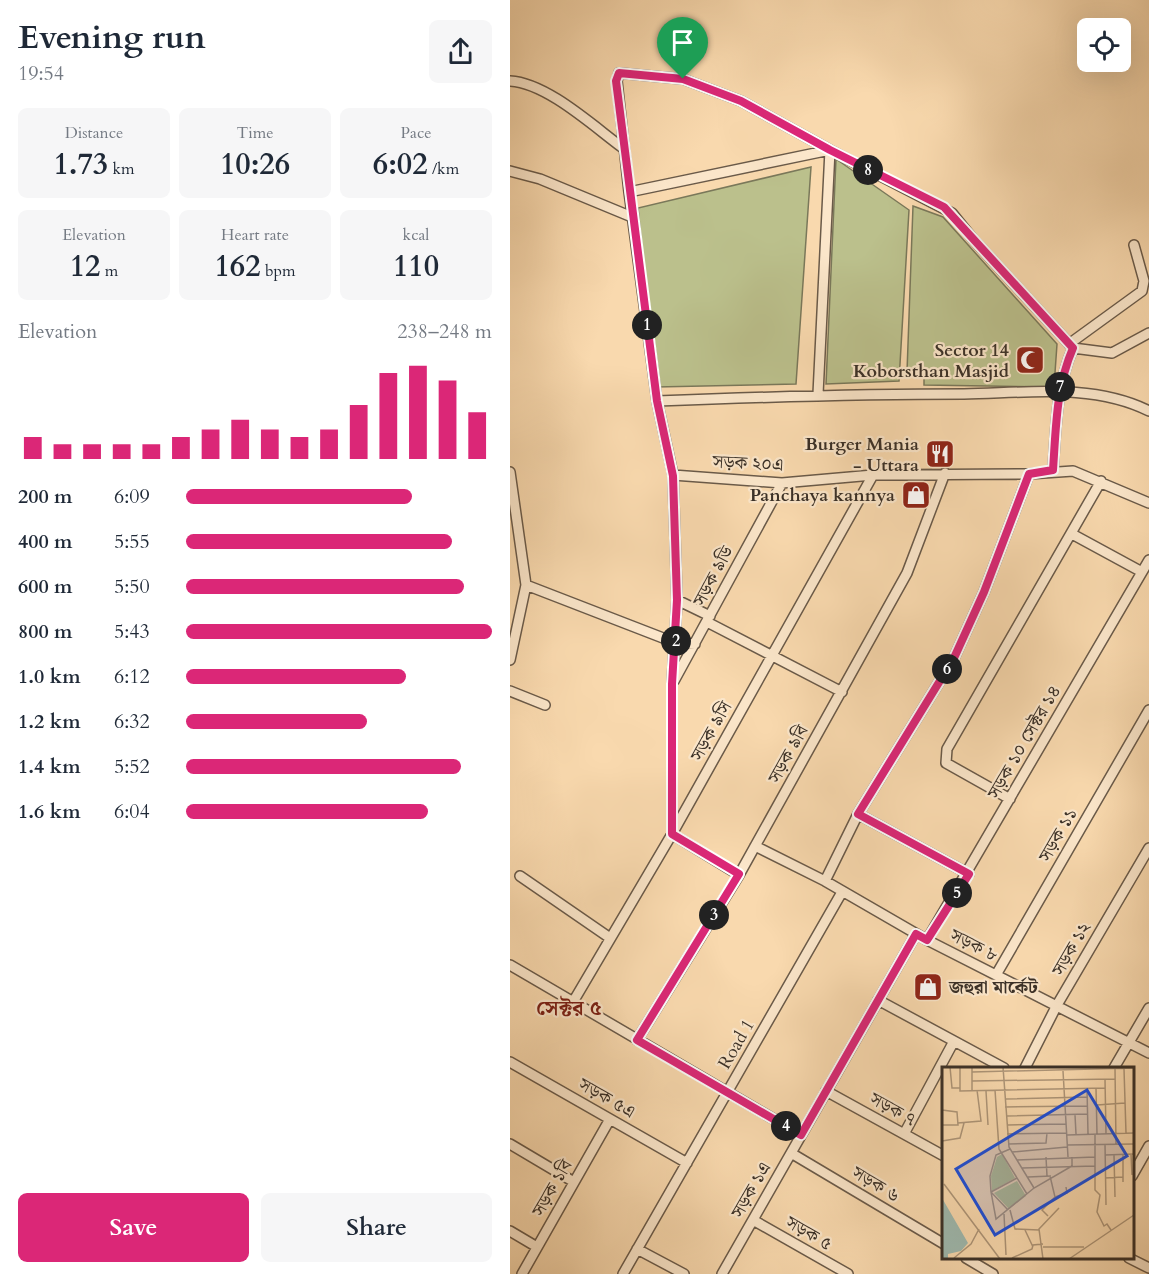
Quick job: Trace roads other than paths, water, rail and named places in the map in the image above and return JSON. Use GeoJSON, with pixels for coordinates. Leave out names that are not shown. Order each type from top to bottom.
{"type":"FeatureCollection","features":[{"type":"Feature","properties":{"kind":"street"},"geometry":{"type":"LineString","coordinates":[[739,874],[672,834],[672,684],[677,600],[673,476],[657,401],[623,148],[616,76],[619,73],[683,79],[741,101],[830,150],[948,209],[1071,346],[1112,353],[1149,333]]}},
{"type":"Feature","properties":{"kind":"street"},"geometry":{"type":"LineString","coordinates":[[510,81],[523,82],[557,100],[623,148]]}},
{"type":"Feature","properties":{"kind":"street"},"geometry":{"type":"LineString","coordinates":[[629,192],[830,150]]}},
{"type":"Feature","properties":{"kind":"street"},"geometry":{"type":"LineString","coordinates":[[818,394],[830,150]]}},
{"type":"Feature","properties":{"kind":"street"},"geometry":{"type":"LineString","coordinates":[[510,171],[540,178],[632,217]]}},
{"type":"Feature","properties":{"kind":"street"},"geometry":{"type":"LineString","coordinates":[[1053,470],[1059,393],[1071,346],[1142,291],[1144,281],[1134,245]]}},
{"type":"Feature","properties":{"kind":"street"},"geometry":{"type":"LineString","coordinates":[[657,401],[818,394],[1059,393],[1104,395],[1149,411]]}},
{"type":"Feature","properties":{"kind":"street","name":"সড়ক ২০এ"},"geometry":{"type":"LineString","coordinates":[[673,476],[782,483],[873,475],[945,472],[1029,474],[1053,470],[1073,471],[1149,503]]}},
{"type":"Feature","properties":{"kind":"street"},"geometry":{"type":"LineString","coordinates":[[510,472],[526,585],[510,660]]}},
{"type":"Feature","properties":{"kind":"street","name":"সড়ক ৯বি"},"geometry":{"type":"LineString","coordinates":[[637,1040],[739,874],[907,573],[945,472]]}},
{"type":"Feature","properties":{"kind":"street"},"geometry":{"type":"LineString","coordinates":[[825,881],[858,814],[954,658],[984,592],[1029,474]]}},
{"type":"Feature","properties":{"kind":"street","name":"সড়ক ৯সি"},"geometry":{"type":"LineString","coordinates":[[573,1002],[672,834],[873,475]]}},
{"type":"Feature","properties":{"kind":"street"},"geometry":{"type":"LineString","coordinates":[[1010,799],[950,766],[946,763],[945,757],[1101,481]]}},
{"type":"Feature","properties":{"kind":"street","name":"সড়ক ৯ডি"},"geometry":{"type":"LineString","coordinates":[[672,684],[782,483]]}},
{"type":"Feature","properties":{"kind":"street"},"geometry":{"type":"LineString","coordinates":[[1072,534],[1142,572]]}},
{"type":"Feature","properties":{"kind":"street","name":"সড়ক ১০ সেক্টর ১৪"},"geometry":{"type":"LineString","coordinates":[[927,940],[969,874],[1149,560]]}},
{"type":"Feature","properties":{"kind":"street"},"geometry":{"type":"LineString","coordinates":[[526,585],[676,642],[695,644]]}},
{"type":"Feature","properties":{"kind":"street"},"geometry":{"type":"LineString","coordinates":[[677,600],[842,692]]}},
{"type":"Feature","properties":{"kind":"street"},"geometry":{"type":"LineString","coordinates":[[510,691],[545,705]]}},
{"type":"Feature","properties":{"kind":"street","name":"সড়ক ১১"},"geometry":{"type":"LineString","coordinates":[[996,975],[1149,710]]}},
{"type":"Feature","properties":{"kind":"street"},"geometry":{"type":"LineString","coordinates":[[858,814],[969,874]]}},
{"type":"Feature","properties":{"kind":"street","name":"সড়ক ৮"},"geometry":{"type":"LineString","coordinates":[[755,846],[825,881],[927,940],[1149,1053]]}},
{"type":"Feature","properties":{"kind":"street","name":"সড়ক ১২"},"geometry":{"type":"LineString","coordinates":[[1026,1067],[1057,1005],[1149,848]]}},
{"type":"Feature","properties":{"kind":"street"},"geometry":{"type":"LineString","coordinates":[[520,876],[610,938]]}},
{"type":"Feature","properties":{"kind":"street","name":"Road 1"},"geometry":{"type":"LineString","coordinates":[[623,1274],[842,892]]}},
{"type":"Feature","properties":{"kind":"street","name":"সড়ক ১এ"},"geometry":{"type":"LineString","coordinates":[[722,1274],[916,934]]}},
{"type":"Feature","properties":{"kind":"street"},"geometry":{"type":"LineString","coordinates":[[510,965],[801,1135]]}},
{"type":"Feature","properties":{"kind":"street"},"geometry":{"type":"LineString","coordinates":[[878,1000],[1002,1067]]}},
{"type":"Feature","properties":{"kind":"street"},"geometry":{"type":"LineString","coordinates":[[1115,1067],[1149,1008]]}},
{"type":"Feature","properties":{"kind":"street"},"geometry":{"type":"LineString","coordinates":[[904,1134],[954,1041]]}},
{"type":"Feature","properties":{"kind":"street","name":"সড়ক ৫এ"},"geometry":{"type":"LineString","coordinates":[[510,1062],[687,1163]]}},
{"type":"Feature","properties":{"kind":"street","name":"সড়ক ৭"},"geometry":{"type":"LineString","coordinates":[[826,1091],[942,1155]]}},
{"type":"Feature","properties":{"kind":"street","name":"সড়ক ১বি"},"geometry":{"type":"LineString","coordinates":[[522,1274],[610,1119]]}},
{"type":"Feature","properties":{"kind":"street"},"geometry":{"type":"LineString","coordinates":[[510,1144],[574,1182]]}},
{"type":"Feature","properties":{"kind":"street"},"geometry":{"type":"LineString","coordinates":[[1134,1172],[1149,1146]]}},
{"type":"Feature","properties":{"kind":"street","name":"সড়ক ৬"},"geometry":{"type":"LineString","coordinates":[[791,1153],[942,1243]]}},
{"type":"Feature","properties":{"kind":"street","name":"সড়ক ৫"},"geometry":{"type":"LineString","coordinates":[[753,1220],[848,1274]]}},
{"type":"Feature","properties":{"kind":"street"},"geometry":{"type":"LineString","coordinates":[[510,1231],[537,1247]]}},
{"type":"Feature","properties":{"kind":"street"},"geometry":{"type":"LineString","coordinates":[[638,1248],[684,1274]]}},
{"type":"Feature","properties":{"kind":"street"},"geometry":{"type":"LineString","coordinates":[[969,1259],[993,1274]]}},
{"type":"Feature","properties":{"kind":"street"},"geometry":{"type":"LineString","coordinates":[[1133,1259],[1149,1268]]}},
{"type":"Feature","properties":{"kind":"place","name":"Sector 14 Koborsthan Masjid"},"geometry":{"type":"Point","coordinates":[1030,360]}},
{"type":"Feature","properties":{"kind":"place","name":"Burger Mania - Uttara"},"geometry":{"type":"Point","coordinates":[940,454]}},
{"type":"Feature","properties":{"kind":"place","name":"Panchaya kannya"},"geometry":{"type":"Point","coordinates":[916,495]}},
{"type":"Feature","properties":{"kind":"place","name":"জহুরা মার্কেট"},"geometry":{"type":"Point","coordinates":[928,987]}},
{"type":"Feature","properties":{"kind":"district","name":"সেক্টর ৫"},"geometry":{"type":"Point","coordinates":[569,1008]}}]}
